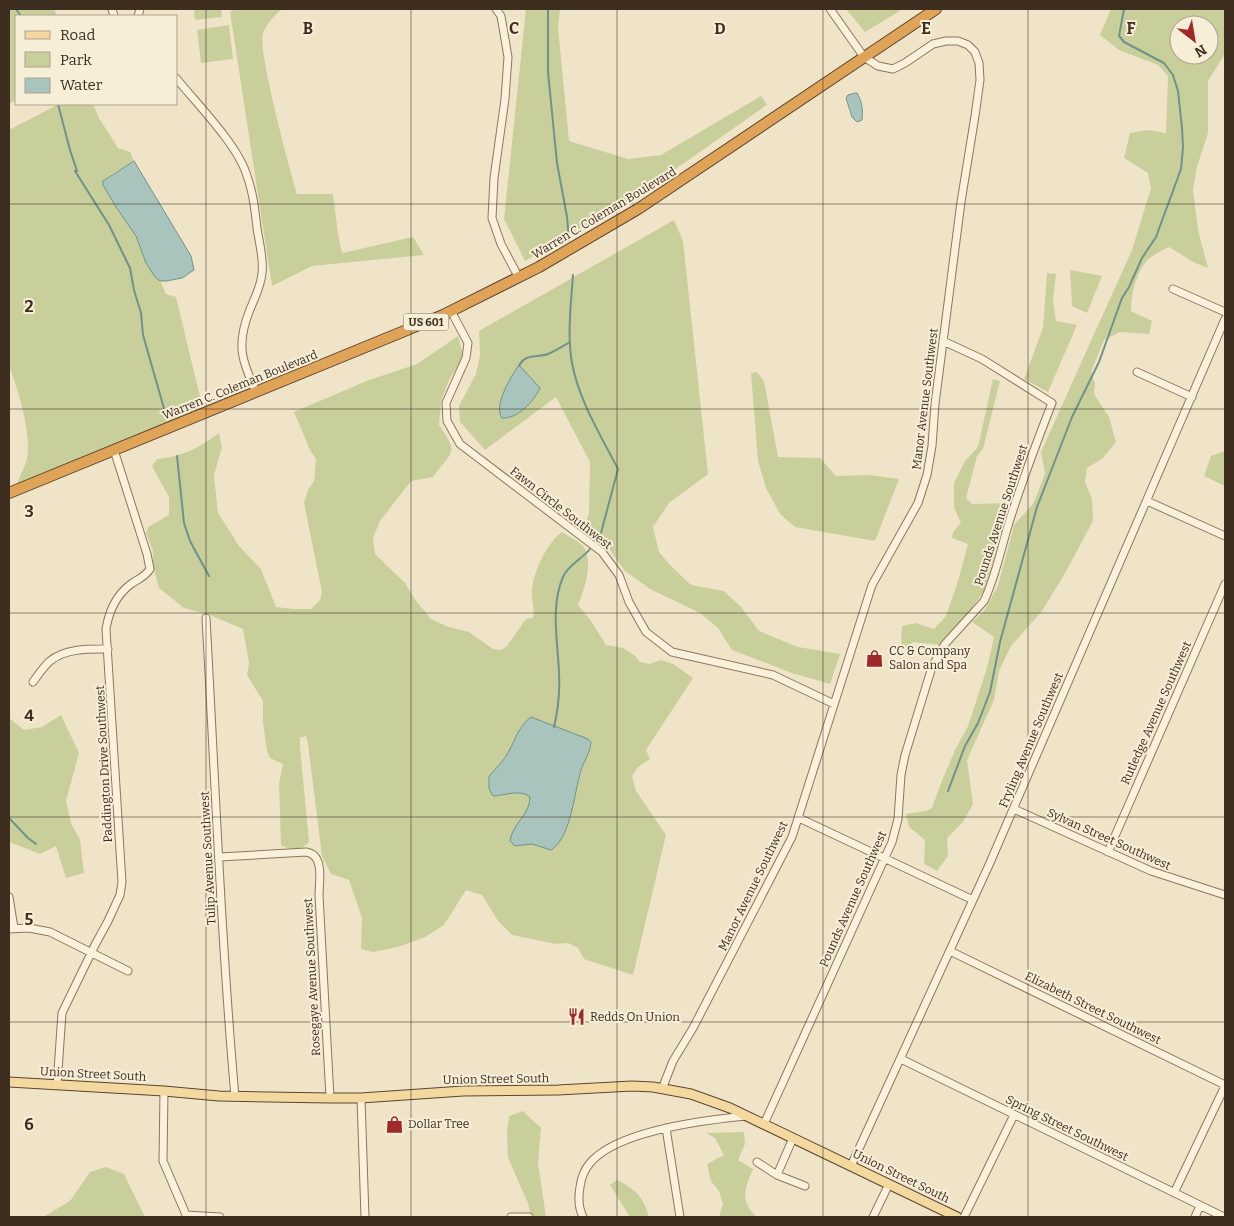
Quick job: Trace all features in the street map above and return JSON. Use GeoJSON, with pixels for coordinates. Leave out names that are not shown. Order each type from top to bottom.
{"type":"FeatureCollection","features":[{"type":"Feature","properties":{"kind":"highway","name":"Warren C. Coleman Boulevard"},"geometry":{"type":"LineString","coordinates":[[9,493],[402,332],[519,278],[574,248],[638,209],[936,9]]}},
{"type":"Feature","properties":{"kind":"main road","name":"Union Street South"},"geometry":{"type":"LineString","coordinates":[[9,1082],[235,1097],[361,1098],[463,1091],[558,1090],[632,1086],[662,1089],[705,1098],[747,1116],[957,1217]]}},
{"type":"Feature","properties":{"kind":"street"},"geometry":{"type":"LineString","coordinates":[[496,9],[501,16],[508,57],[505,99],[494,178],[492,218],[501,244],[519,278]]}},
{"type":"Feature","properties":{"kind":"street"},"geometry":{"type":"LineString","coordinates":[[830,9],[864,57]]}},
{"type":"Feature","properties":{"kind":"street","name":"Manor Avenue Southwest"},"geometry":{"type":"LineString","coordinates":[[662,1089],[673,1061],[693,1028],[792,838],[872,585],[910,519],[923,491],[932,446],[961,207],[978,98],[980,72],[978,57],[972,48],[964,43],[946,41],[934,44],[893,68],[878,66],[864,57]]}},
{"type":"Feature","properties":{"kind":"street"},"geometry":{"type":"LineString","coordinates":[[178,80],[226,139],[238,156],[247,174],[253,200],[263,267],[258,290],[244,325],[242,353],[256,392]]}},
{"type":"Feature","properties":{"kind":"street"},"geometry":{"type":"LineString","coordinates":[[1173,289],[1225,312]]}},
{"type":"Feature","properties":{"kind":"street","name":"Fawn Circle Southwest"},"geometry":{"type":"LineString","coordinates":[[451,311],[468,343],[466,358],[446,402],[447,422],[460,444],[602,552],[620,575],[630,602],[646,632],[672,652],[773,676],[834,704]]}},
{"type":"Feature","properties":{"kind":"street","name":"Fryling Avenue Southwest"},"geometry":{"type":"LineString","coordinates":[[851,1166],[1014,809],[1225,318]]}},
{"type":"Feature","properties":{"kind":"street","name":"Pounds Avenue Southwest"},"geometry":{"type":"LineString","coordinates":[[764,1124],[885,858],[896,830],[901,775],[905,754],[932,667],[945,644],[984,601],[997,569],[1007,530],[1029,463],[1052,403],[982,359],[944,341]]}},
{"type":"Feature","properties":{"kind":"street"},"geometry":{"type":"LineString","coordinates":[[1137,372],[1192,397]]}},
{"type":"Feature","properties":{"kind":"street","name":"Paddington Drive Southwest"},"geometry":{"type":"LineString","coordinates":[[58,1085],[62,1013],[120,895],[122,882],[106,629],[107,620],[116,600],[130,585],[143,577],[150,569],[114,450]]}},
{"type":"Feature","properties":{"kind":"street"},"geometry":{"type":"LineString","coordinates":[[1147,501],[1225,536]]}},
{"type":"Feature","properties":{"kind":"street","name":"Rutledge Avenue Southwest"},"geometry":{"type":"LineString","coordinates":[[1108,852],[1225,584]]}},
{"type":"Feature","properties":{"kind":"street","name":"Tulip Avenue Southwest"},"geometry":{"type":"LineString","coordinates":[[206,618],[223,941],[235,1097]]}},
{"type":"Feature","properties":{"kind":"street"},"geometry":{"type":"LineString","coordinates":[[33,682],[49,662],[58,655],[87,649],[108,649]]}},
{"type":"Feature","properties":{"kind":"street","name":"Sylvan Street Southwest"},"geometry":{"type":"LineString","coordinates":[[1014,809],[1151,871],[1225,895]]}},
{"type":"Feature","properties":{"kind":"street"},"geometry":{"type":"LineString","coordinates":[[799,818],[973,900]]}},
{"type":"Feature","properties":{"kind":"street","name":"Rosegaye Avenue Southwest"},"geometry":{"type":"LineString","coordinates":[[220,858],[306,852],[316,856],[319,862],[319,895],[330,1098]]}},
{"type":"Feature","properties":{"kind":"street"},"geometry":{"type":"LineString","coordinates":[[9,897],[11,928],[29,928],[50,932],[128,971]]}},
{"type":"Feature","properties":{"kind":"street","name":"Elizabeth Street Southwest"},"geometry":{"type":"LineString","coordinates":[[950,951],[1225,1086]]}},
{"type":"Feature","properties":{"kind":"street","name":"Spring Street Southwest"},"geometry":{"type":"LineString","coordinates":[[901,1059],[1224,1217]]}},
{"type":"Feature","properties":{"kind":"street"},"geometry":{"type":"LineString","coordinates":[[1174,1193],[1225,1086]]}},
{"type":"Feature","properties":{"kind":"street"},"geometry":{"type":"LineString","coordinates":[[164,1091],[162,1161],[187,1216],[220,1217]]}},
{"type":"Feature","properties":{"kind":"street"},"geometry":{"type":"LineString","coordinates":[[361,1098],[365,1217]]}},
{"type":"Feature","properties":{"kind":"street"},"geometry":{"type":"LineString","coordinates":[[964,1217],[1014,1115]]}},
{"type":"Feature","properties":{"kind":"street"},"geometry":{"type":"LineString","coordinates":[[582,1217],[579,1193],[586,1168],[599,1154],[619,1143],[666,1128],[747,1116]]}},
{"type":"Feature","properties":{"kind":"street"},"geometry":{"type":"LineString","coordinates":[[666,1128],[680,1217]]}},
{"type":"Feature","properties":{"kind":"street"},"geometry":{"type":"LineString","coordinates":[[777,1175],[793,1138]]}},
{"type":"Feature","properties":{"kind":"street"},"geometry":{"type":"LineString","coordinates":[[757,1162],[777,1175],[805,1186]]}},
{"type":"Feature","properties":{"kind":"street"},"geometry":{"type":"LineString","coordinates":[[873,1217],[889,1184]]}},
{"type":"Feature","properties":{"kind":"street"},"geometry":{"type":"LineString","coordinates":[[1195,1217],[1200,1206]]}},
{"type":"Feature","properties":{"kind":"street"},"geometry":{"type":"LineString","coordinates":[[511,1217],[529,1217]]}},
{"type":"Feature","properties":{"kind":"green space"},"geometry":{"type":"Polygon","coordinates":[[[9,9],[54,9],[57,15],[15,15],[15,101],[9,104],[9,9]]]}},
{"type":"Feature","properties":{"kind":"green space"},"geometry":{"type":"Polygon","coordinates":[[[194,9],[221,9],[222,17],[195,20],[194,9]]]}},
{"type":"Feature","properties":{"kind":"green space"},"geometry":{"type":"Polygon","coordinates":[[[236,9],[282,9],[266,27],[263,33],[262,44],[275,110],[297,194],[333,194],[342,253],[413,237],[424,255],[312,266],[272,286],[230,12],[236,9]]]}},
{"type":"Feature","properties":{"kind":"green space"},"geometry":{"type":"Polygon","coordinates":[[[526,9],[560,9],[558,27],[569,141],[628,159],[661,155],[761,96],[767,105],[640,194],[525,261],[504,219],[526,9]]]}},
{"type":"Feature","properties":{"kind":"green space"},"geometry":{"type":"Polygon","coordinates":[[[846,9],[903,9],[865,32],[846,9]]]}},
{"type":"Feature","properties":{"kind":"green space"},"geometry":{"type":"Polygon","coordinates":[[[1111,9],[1225,9],[1225,54],[1219,64],[1219,15],[1169,15],[1169,65],[1218,65],[1208,81],[1208,133],[1197,167],[1193,189],[1198,230],[1208,268],[1195,263],[1169,247],[1151,257],[1142,267],[1136,281],[1131,311],[1152,321],[1149,334],[1120,332],[1104,340],[1091,372],[1095,383],[1094,394],[1109,417],[1116,442],[1102,459],[1087,468],[1085,482],[1092,499],[1093,521],[1042,611],[1011,646],[999,671],[994,700],[967,760],[973,804],[963,822],[947,838],[948,856],[937,871],[924,864],[925,840],[909,827],[906,814],[926,811],[932,808],[955,750],[968,726],[987,668],[994,637],[972,622],[984,611],[998,586],[1014,525],[1033,504],[1045,474],[1041,452],[1132,250],[1151,188],[1148,173],[1124,158],[1130,133],[1148,130],[1166,133],[1168,76],[1158,65],[1119,50],[1100,35],[1111,9]]]}},
{"type":"Feature","properties":{"kind":"green space"},"geometry":{"type":"Polygon","coordinates":[[[229,25],[233,59],[201,63],[197,30],[229,25]]]}},
{"type":"Feature","properties":{"kind":"green space"},"geometry":{"type":"Polygon","coordinates":[[[57,105],[93,105],[99,118],[118,148],[130,152],[134,161],[109,176],[116,207],[136,236],[146,263],[160,281],[166,294],[176,297],[200,397],[199,409],[17,484],[26,461],[28,437],[23,412],[9,366],[9,130],[57,105]]]}},
{"type":"Feature","properties":{"kind":"green space"},"geometry":{"type":"Polygon","coordinates":[[[674,220],[683,241],[708,474],[669,503],[653,527],[659,552],[691,585],[724,591],[741,607],[759,631],[798,647],[840,654],[830,684],[792,673],[732,650],[718,628],[700,613],[650,589],[625,571],[610,550],[585,525],[589,513],[590,462],[556,397],[485,450],[460,422],[459,406],[476,374],[480,355],[479,331],[674,220]]]}},
{"type":"Feature","properties":{"kind":"green space"},"geometry":{"type":"Polygon","coordinates":[[[1070,270],[1102,276],[1087,313],[1072,306],[1070,270]]]}},
{"type":"Feature","properties":{"kind":"green space"},"geometry":{"type":"Polygon","coordinates":[[[1047,273],[1056,274],[1053,300],[1056,321],[1077,325],[1048,392],[1024,379],[1043,328],[1047,273]]]}},
{"type":"Feature","properties":{"kind":"green space"},"geometry":{"type":"Polygon","coordinates":[[[458,336],[463,354],[449,380],[441,401],[439,425],[449,442],[451,452],[433,477],[411,481],[380,521],[373,538],[375,554],[405,583],[416,601],[431,619],[446,626],[469,632],[493,649],[501,650],[507,646],[526,619],[533,618],[532,587],[537,569],[551,543],[562,532],[582,545],[586,551],[588,558],[587,575],[578,605],[606,645],[623,648],[634,655],[640,662],[649,664],[661,660],[673,664],[693,678],[646,750],[650,759],[638,767],[632,776],[636,791],[666,835],[633,975],[584,959],[578,948],[568,943],[556,944],[512,935],[498,921],[482,895],[466,890],[444,925],[425,937],[398,947],[373,952],[361,949],[362,918],[349,880],[331,874],[322,856],[306,736],[300,738],[300,747],[309,842],[303,847],[292,849],[281,845],[279,784],[283,764],[270,758],[267,751],[263,722],[263,701],[247,675],[249,663],[243,629],[210,615],[184,608],[159,588],[153,566],[153,551],[146,533],[148,527],[169,515],[169,497],[152,466],[157,459],[190,451],[219,433],[222,447],[214,475],[218,513],[239,546],[261,569],[276,607],[311,609],[320,600],[322,592],[304,503],[308,490],[314,481],[316,459],[310,450],[294,412],[369,380],[417,364],[458,336]]]}},
{"type":"Feature","properties":{"kind":"green space"},"geometry":{"type":"Polygon","coordinates":[[[757,372],[764,381],[778,457],[820,458],[836,476],[870,475],[899,479],[875,541],[795,527],[780,514],[766,488],[758,461],[751,373],[757,372]]]}},
{"type":"Feature","properties":{"kind":"green space"},"geometry":{"type":"Polygon","coordinates":[[[993,379],[1000,381],[983,449],[977,456],[966,498],[972,504],[1009,503],[985,589],[970,611],[940,645],[913,642],[905,648],[901,646],[902,626],[916,623],[934,629],[946,616],[958,581],[968,544],[952,538],[953,532],[961,523],[954,508],[954,483],[965,461],[978,447],[993,379]]]}},
{"type":"Feature","properties":{"kind":"green space"},"geometry":{"type":"Polygon","coordinates":[[[1225,451],[1225,486],[1204,476],[1211,456],[1225,451]]]}},
{"type":"Feature","properties":{"kind":"green space"},"geometry":{"type":"Polygon","coordinates":[[[61,715],[79,753],[66,801],[71,823],[80,840],[84,873],[66,878],[56,846],[40,854],[9,842],[9,718],[24,730],[42,727],[61,715]]]}},
{"type":"Feature","properties":{"kind":"green space"},"geometry":{"type":"Polygon","coordinates":[[[523,1111],[541,1128],[538,1163],[546,1217],[531,1217],[528,1203],[508,1158],[507,1132],[509,1116],[523,1111]]]}},
{"type":"Feature","properties":{"kind":"green space"},"geometry":{"type":"Polygon","coordinates":[[[744,1132],[745,1144],[738,1160],[753,1169],[745,1194],[748,1205],[756,1217],[719,1217],[723,1204],[719,1191],[711,1181],[707,1164],[724,1155],[715,1138],[706,1133],[744,1132]]]}},
{"type":"Feature","properties":{"kind":"green space"},"geometry":{"type":"Polygon","coordinates":[[[106,1167],[124,1174],[145,1217],[43,1217],[70,1201],[90,1172],[106,1167]]]}},
{"type":"Feature","properties":{"kind":"green space"},"geometry":{"type":"Polygon","coordinates":[[[617,1180],[638,1194],[649,1217],[630,1217],[610,1185],[617,1180]]]}},
{"type":"Feature","properties":{"kind":"water"},"geometry":{"type":"Polygon","coordinates":[[[855,93],[859,96],[862,109],[862,120],[857,122],[852,117],[846,98],[848,95],[855,93]]]}},
{"type":"Feature","properties":{"kind":"water"},"geometry":{"type":"Polygon","coordinates":[[[134,161],[191,256],[194,270],[182,278],[160,281],[155,277],[146,263],[136,236],[103,185],[103,181],[134,161]]]}},
{"type":"Feature","properties":{"kind":"water"},"geometry":{"type":"Polygon","coordinates":[[[519,365],[540,388],[525,408],[514,416],[502,418],[500,413],[501,399],[519,365]]]}},
{"type":"Feature","properties":{"kind":"water"},"geometry":{"type":"Polygon","coordinates":[[[531,717],[588,739],[591,742],[579,777],[564,835],[551,850],[532,844],[515,846],[510,841],[514,829],[527,809],[530,797],[522,793],[494,796],[489,788],[489,776],[505,758],[521,728],[531,717]]]}},
{"type":"Feature","properties":{"kind":"waterway"},"geometry":{"type":"LineString","coordinates":[[16,9],[20,15]]}},
{"type":"Feature","properties":{"kind":"waterway"},"geometry":{"type":"LineString","coordinates":[[548,9],[548,72],[557,163],[567,217],[569,240]]}},
{"type":"Feature","properties":{"kind":"waterway"},"geometry":{"type":"LineString","coordinates":[[948,791],[965,746],[978,723],[990,692],[1000,642],[1037,507],[1072,417],[1099,362],[1122,298],[1142,258],[1156,237],[1181,169],[1182,128],[1178,91],[1173,75],[1164,63],[1124,42],[1119,36],[1124,9]]}},
{"type":"Feature","properties":{"kind":"waterway"},"geometry":{"type":"LineString","coordinates":[[58,105],[77,171],[75,171],[109,225],[130,268],[141,313],[143,335],[167,419]]}},
{"type":"Feature","properties":{"kind":"waterway"},"geometry":{"type":"LineString","coordinates":[[573,275],[570,330],[572,363],[575,377],[585,405],[618,469],[601,533],[596,541]]}},
{"type":"Feature","properties":{"kind":"waterway"},"geometry":{"type":"LineString","coordinates":[[519,366],[525,359],[548,354],[570,342]]}},
{"type":"Feature","properties":{"kind":"waterway"},"geometry":{"type":"LineString","coordinates":[[177,456],[184,523],[190,541],[209,576]]}},
{"type":"Feature","properties":{"kind":"waterway"},"geometry":{"type":"LineString","coordinates":[[554,727],[559,687],[556,625],[559,588],[565,573],[590,549]]}},
{"type":"Feature","properties":{"kind":"waterway"},"geometry":{"type":"LineString","coordinates":[[9,818],[36,844]]}},
{"type":"Feature","properties":{"kind":"place","name":"CC & Company Salon and Spa"},"geometry":{"type":"Point","coordinates":[875,658]}},
{"type":"Feature","properties":{"kind":"place","name":"Redds On Union"},"geometry":{"type":"Point","coordinates":[576,1017]}},
{"type":"Feature","properties":{"kind":"place","name":"Dollar Tree"},"geometry":{"type":"Point","coordinates":[394,1124]}}]}
